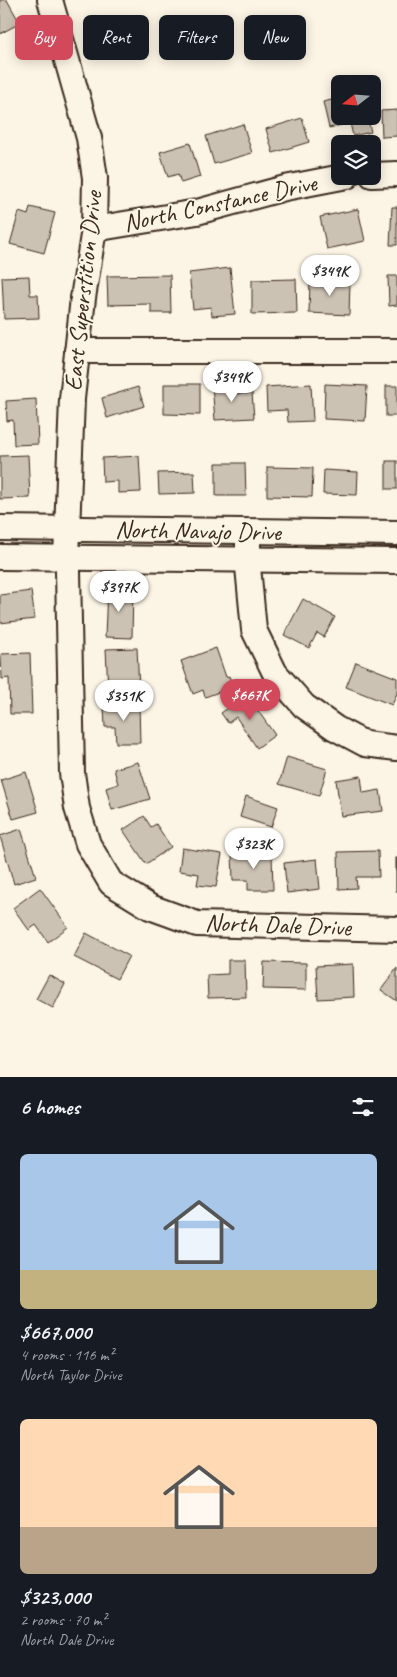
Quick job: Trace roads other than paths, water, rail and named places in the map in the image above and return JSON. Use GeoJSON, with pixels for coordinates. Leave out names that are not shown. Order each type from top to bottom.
{"type":"FeatureCollection","features":[{"type":"Feature","properties":{"kind":"street","name":"East Superstition Drive"},"geometry":{"type":"LineString","coordinates":[[50,0],[89,138],[94,178],[94,229],[72,399],[66,558]]}},
{"type":"Feature","properties":{"kind":"street"},"geometry":{"type":"LineString","coordinates":[[381,175],[397,174]]}},
{"type":"Feature","properties":{"kind":"street","name":"North Constance Drive"},"geometry":{"type":"LineString","coordinates":[[94,229],[197,212],[285,188],[331,179]]}},
{"type":"Feature","properties":{"kind":"street"},"geometry":{"type":"LineString","coordinates":[[77,351],[397,351]]}},
{"type":"Feature","properties":{"kind":"street","name":"North Navajo Drive"},"geometry":{"type":"LineString","coordinates":[[0,528],[397,533]]}},
{"type":"Feature","properties":{"kind":"street"},"geometry":{"type":"LineString","coordinates":[[248,532],[248,560],[254,630],[275,673],[304,706],[335,728],[365,744],[397,748]]}},
{"type":"Feature","properties":{"kind":"street","name":"North Navajo Drive"},"geometry":{"type":"LineString","coordinates":[[0,557],[397,561]]}},
{"type":"Feature","properties":{"kind":"street","name":"North Dale Drive"},"geometry":{"type":"LineString","coordinates":[[66,558],[68,571],[72,773],[77,808],[88,844],[111,883],[150,907],[197,924],[397,929]]}}]}
